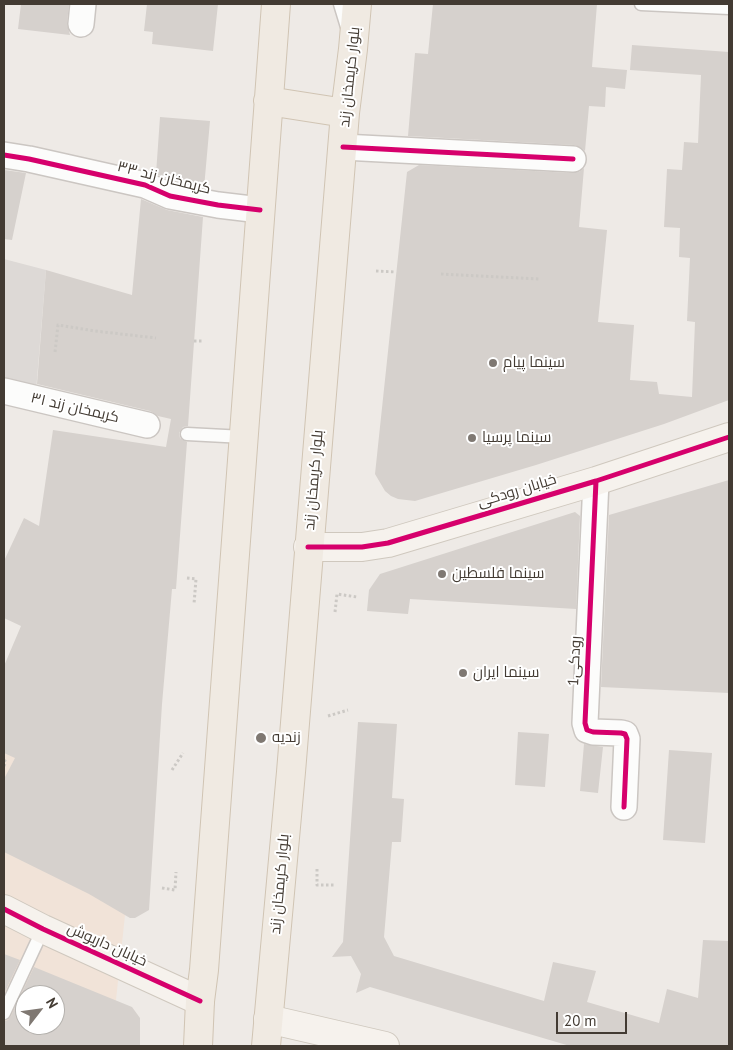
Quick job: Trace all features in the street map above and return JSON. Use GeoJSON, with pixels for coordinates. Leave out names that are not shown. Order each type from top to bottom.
{"type":"FeatureCollection","features":[{"type":"Feature","properties":{"kind":"main road"},"geometry":{"type":"LineString","coordinates":[[198,1046],[276,4]]}},
{"type":"Feature","properties":{"kind":"main road","name":"بلوار کریمخان زند"},"geometry":{"type":"LineString","coordinates":[[266,1046],[291,772],[308,547],[343,146],[344,113],[357,4]]}},
{"type":"Feature","properties":{"kind":"main road"},"geometry":{"type":"LineString","coordinates":[[268,101],[344,113]]}},
{"type":"Feature","properties":{"kind":"street"},"geometry":{"type":"LineString","coordinates":[[343,146],[573,159]]}},
{"type":"Feature","properties":{"kind":"street","name":"کریمخان زند ۳۳"},"geometry":{"type":"LineString","coordinates":[[4,155],[145,185],[170,196],[218,205],[260,210]]}},
{"type":"Feature","properties":{"kind":"street","name":"کریمخان زند ۳۱"},"geometry":{"type":"LineString","coordinates":[[4,391],[147,425]]}},
{"type":"Feature","properties":{"kind":"street","name":"خیابان رودکی"},"geometry":{"type":"LineString","coordinates":[[308,547],[362,547],[388,543],[596,481],[729,437]]}},
{"type":"Feature","properties":{"kind":"street","name":"1رودکی"},"geometry":{"type":"LineString","coordinates":[[596,481],[584,724],[587,730],[593,732],[625,734],[627,739],[624,807]]}},
{"type":"Feature","properties":{"kind":"street","name":"خیابان داریوش"},"geometry":{"type":"LineString","coordinates":[[4,909],[43,929],[200,1001]]}},
{"type":"Feature","properties":{"kind":"street"},"geometry":{"type":"LineString","coordinates":[[268,1019],[385,1046]]}},
{"type":"Feature","properties":{"kind":"lane"},"geometry":{"type":"LineString","coordinates":[[274,38],[288,4]]}},
{"type":"Feature","properties":{"kind":"lane"},"geometry":{"type":"LineString","coordinates":[[340,4],[353,49]]}},
{"type":"Feature","properties":{"kind":"lane"},"geometry":{"type":"LineString","coordinates":[[641,4],[729,8]]}},
{"type":"Feature","properties":{"kind":"lane"},"geometry":{"type":"LineString","coordinates":[[187,434],[244,437]]}},
{"type":"Feature","properties":{"kind":"lane"},"geometry":{"type":"LineString","coordinates":[[4,1012],[43,929]]}},
{"type":"Feature","properties":{"kind":"path"},"geometry":{"type":"LineString","coordinates":[[376,271],[396,272]]}},
{"type":"Feature","properties":{"kind":"path"},"geometry":{"type":"LineString","coordinates":[[441,274],[540,279]]}},
{"type":"Feature","properties":{"kind":"path"},"geometry":{"type":"LineString","coordinates":[[55,352],[58,324],[95,331],[156,338]]}},
{"type":"Feature","properties":{"kind":"path"},"geometry":{"type":"LineString","coordinates":[[194,341],[204,342]]}},
{"type":"Feature","properties":{"kind":"path"},"geometry":{"type":"LineString","coordinates":[[187,578],[196,580],[194,604]]}},
{"type":"Feature","properties":{"kind":"path"},"geometry":{"type":"LineString","coordinates":[[335,612],[337,594],[357,597]]}},
{"type":"Feature","properties":{"kind":"path"},"geometry":{"type":"LineString","coordinates":[[328,716],[348,710]]}},
{"type":"Feature","properties":{"kind":"path"},"geometry":{"type":"LineString","coordinates":[[172,770],[183,753]]}},
{"type":"Feature","properties":{"kind":"path"},"geometry":{"type":"LineString","coordinates":[[4,760],[6,762],[4,766]]}},
{"type":"Feature","properties":{"kind":"path"},"geometry":{"type":"LineString","coordinates":[[317,869],[317,885],[335,885]]}},
{"type":"Feature","properties":{"kind":"path"},"geometry":{"type":"LineString","coordinates":[[162,888],[175,890],[176,872]]}},
{"type":"Feature","properties":{"kind":"shaded area"},"geometry":{"type":"Polygon","coordinates":[[[4,259],[46,270],[36,391],[4,383],[4,259]]]}},
{"type":"Feature","properties":{"kind":"shaded area"},"geometry":{"type":"Polygon","coordinates":[[[4,709],[40,729],[125,915],[116,1000],[110,1018],[112,1035],[110,1046],[4,1046],[4,709]]]}},
{"type":"Feature","properties":{"kind":"building"},"geometry":{"type":"Polygon","coordinates":[[[21,4],[69,4],[67,23],[70,35],[18,29],[21,4]]]}},
{"type":"Feature","properties":{"kind":"building"},"geometry":{"type":"Polygon","coordinates":[[[147,4],[218,4],[213,51],[152,44],[153,32],[144,31],[147,4]]]}},
{"type":"Feature","properties":{"kind":"building"},"geometry":{"type":"Polygon","coordinates":[[[433,4],[597,4],[592,67],[627,70],[625,89],[606,87],[605,107],[589,106],[585,151],[574,145],[408,136],[415,53],[428,54],[433,4]]]}},
{"type":"Feature","properties":{"kind":"building"},"geometry":{"type":"Polygon","coordinates":[[[632,45],[729,52],[729,400],[664,424],[415,501],[398,499],[391,496],[385,491],[375,474],[407,172],[419,165],[572,173],[579,172],[584,168],[579,227],[607,230],[598,322],[634,325],[630,380],[657,382],[659,394],[692,397],[695,322],[687,321],[690,258],[679,257],[680,228],[664,227],[667,169],[682,170],[684,142],[698,143],[701,75],[630,70],[632,45]]]}},
{"type":"Feature","properties":{"kind":"building"},"geometry":{"type":"Polygon","coordinates":[[[160,117],[210,121],[204,188],[174,182],[156,174],[160,117]]]}},
{"type":"Feature","properties":{"kind":"building"},"geometry":{"type":"Polygon","coordinates":[[[4,170],[26,173],[12,240],[4,239],[4,170]]]}},
{"type":"Feature","properties":{"kind":"building"},"geometry":{"type":"Polygon","coordinates":[[[141,199],[167,210],[203,217],[188,426],[183,427],[179,433],[180,438],[187,442],[176,589],[172,589],[162,704],[149,910],[135,918],[130,918],[89,894],[4,852],[4,779],[15,758],[4,753],[4,666],[21,626],[4,618],[4,561],[24,518],[39,526],[53,430],[166,447],[171,419],[158,416],[150,411],[37,384],[46,270],[132,295],[141,199]]]}},
{"type":"Feature","properties":{"kind":"building"},"geometry":{"type":"Polygon","coordinates":[[[729,480],[729,693],[601,687],[609,515],[729,480]]]}},
{"type":"Feature","properties":{"kind":"building"},"geometry":{"type":"Polygon","coordinates":[[[575,512],[580,516],[576,609],[410,599],[408,614],[367,611],[369,590],[380,574],[575,512]]]}},
{"type":"Feature","properties":{"kind":"building"},"geometry":{"type":"Polygon","coordinates":[[[358,722],[397,724],[392,798],[404,799],[401,842],[392,842],[384,937],[394,956],[544,1001],[553,962],[596,971],[587,1002],[659,1023],[667,989],[698,998],[703,940],[729,941],[729,1046],[570,1046],[370,987],[356,993],[361,974],[351,956],[332,957],[343,942],[358,722]]]}},
{"type":"Feature","properties":{"kind":"building"},"geometry":{"type":"Polygon","coordinates":[[[518,732],[549,734],[545,787],[515,785],[518,732]]]}},
{"type":"Feature","properties":{"kind":"building"},"geometry":{"type":"Polygon","coordinates":[[[584,744],[603,747],[598,793],[580,791],[584,744]]]}},
{"type":"Feature","properties":{"kind":"building"},"geometry":{"type":"Polygon","coordinates":[[[669,750],[712,753],[705,843],[663,840],[669,750]]]}},
{"type":"Feature","properties":{"kind":"building"},"geometry":{"type":"Polygon","coordinates":[[[4,954],[20,960],[4,994],[4,954]]]}},
{"type":"Feature","properties":{"kind":"building"},"geometry":{"type":"Polygon","coordinates":[[[34,967],[132,1007],[140,1018],[140,1046],[4,1046],[4,1021],[8,1020],[15,1007],[15,1035],[65,1035],[65,985],[26,985],[34,967]]]}},
{"type":"Feature","properties":{"kind":"cycle path"},"geometry":{"type":"LineString","coordinates":[[343,147],[573,159]]}},
{"type":"Feature","properties":{"kind":"cycle path"},"geometry":{"type":"LineString","coordinates":[[4,155],[145,185],[170,196],[218,205],[260,210]]}},
{"type":"Feature","properties":{"kind":"cycle path"},"geometry":{"type":"LineString","coordinates":[[308,547],[362,547],[388,543],[596,481],[729,437]]}},
{"type":"Feature","properties":{"kind":"cycle path"},"geometry":{"type":"LineString","coordinates":[[596,481],[585,723],[587,730],[593,732],[625,734],[627,739],[624,807]]}},
{"type":"Feature","properties":{"kind":"cycle path"},"geometry":{"type":"LineString","coordinates":[[4,909],[43,929],[200,1001]]}},
{"type":"Feature","properties":{"kind":"place","name":"سینما پیام"},"geometry":{"type":"Point","coordinates":[493,363]}},
{"type":"Feature","properties":{"kind":"place","name":"سینما پرسیا"},"geometry":{"type":"Point","coordinates":[472,438]}},
{"type":"Feature","properties":{"kind":"place","name":"سینما فلسطین"},"geometry":{"type":"Point","coordinates":[442,574]}},
{"type":"Feature","properties":{"kind":"place","name":"سینما ایران"},"geometry":{"type":"Point","coordinates":[463,673]}},
{"type":"Feature","properties":{"kind":"place","name":"زندیه"},"geometry":{"type":"Point","coordinates":[261,738]}}]}
